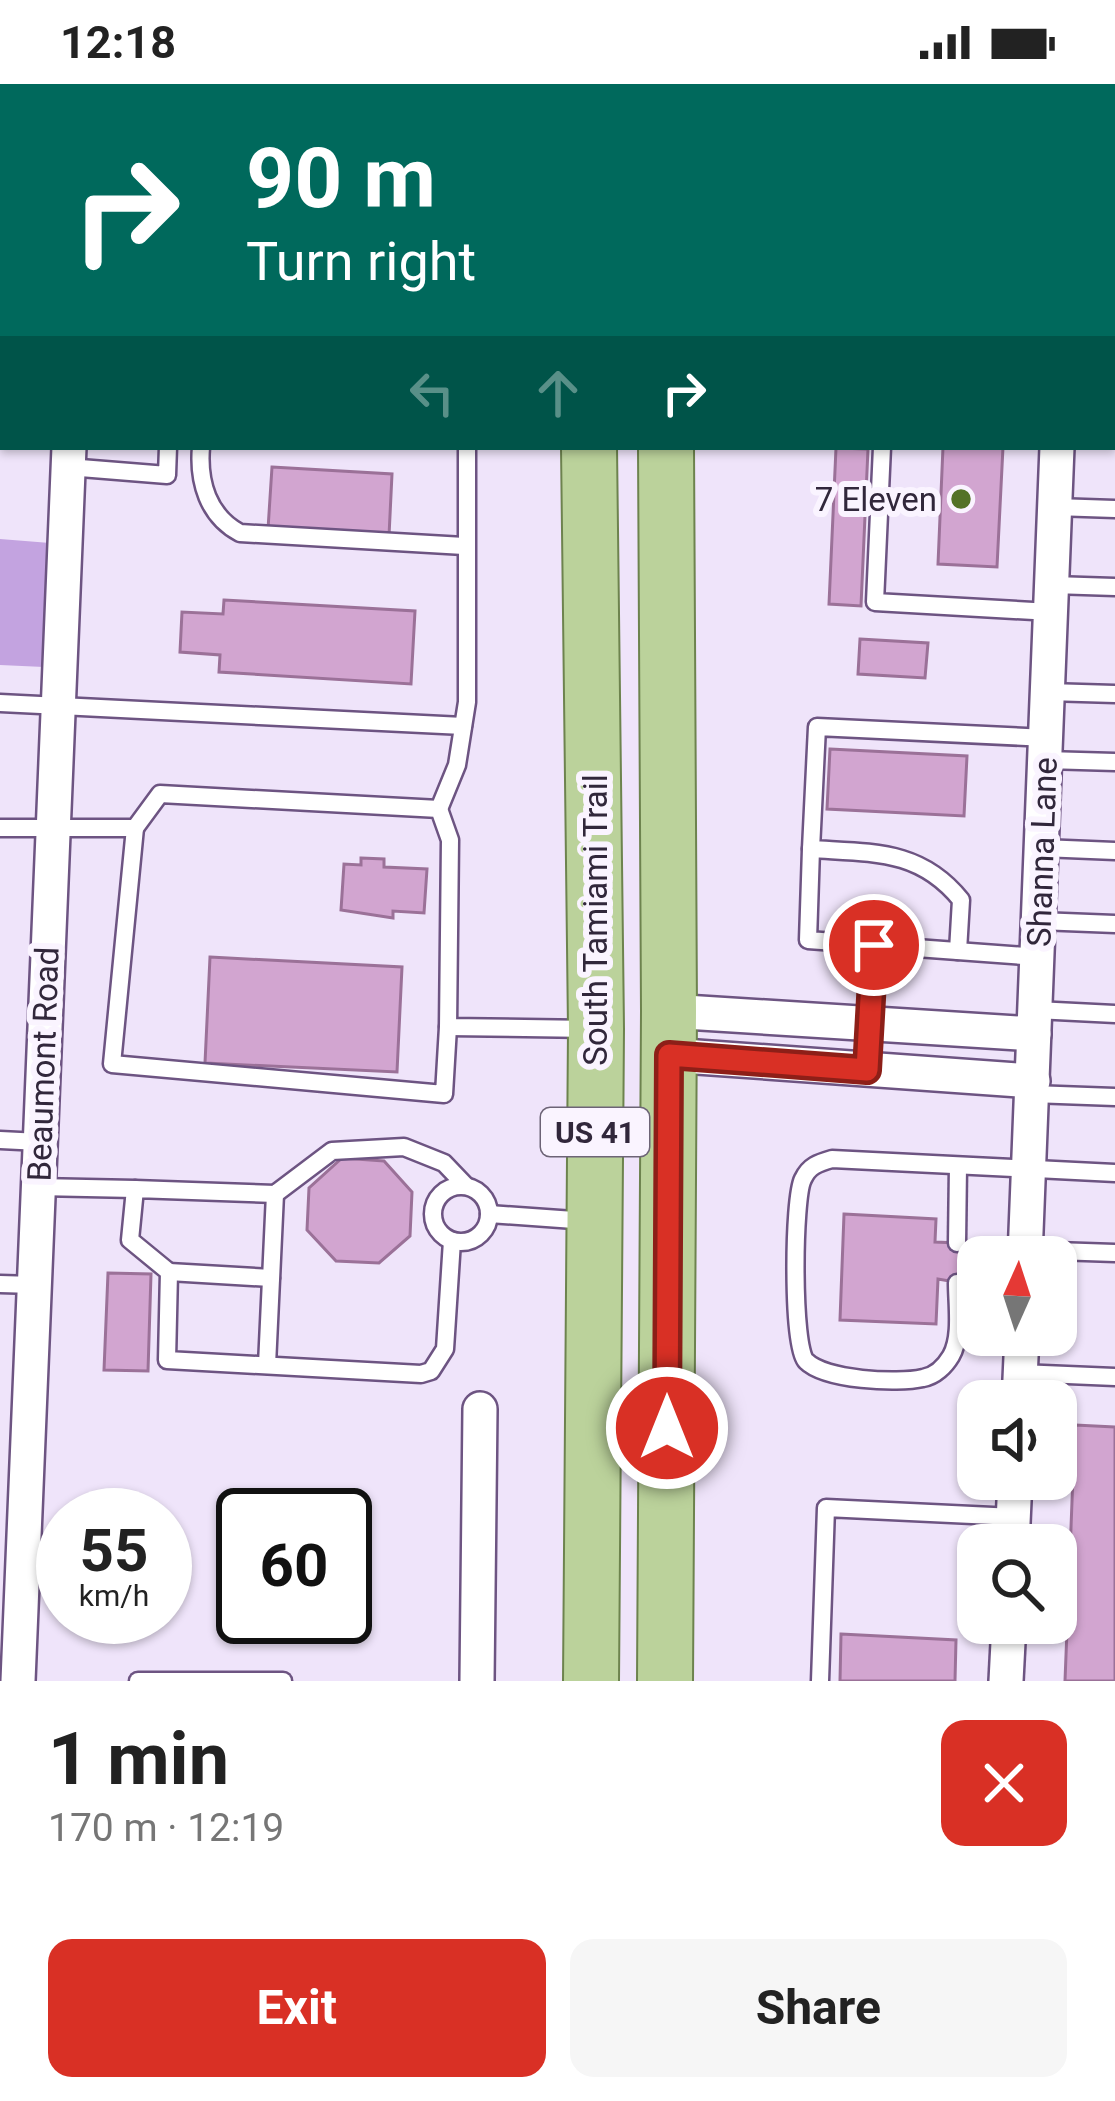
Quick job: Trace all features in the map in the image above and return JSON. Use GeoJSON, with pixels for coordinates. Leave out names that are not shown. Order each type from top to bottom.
{"type":"FeatureCollection","features":[{"type":"Feature","properties":{"kind":"main road","name":"South Tamiami Trail"},"geometry":{"type":"LineString","coordinates":[[589,450],[596,1029],[591,1681]]}},
{"type":"Feature","properties":{"kind":"main road","name":"US 41"},"geometry":{"type":"LineString","coordinates":[[665,1681],[666,450]]}},
{"type":"Feature","properties":{"kind":"main road"},"geometry":{"type":"LineString","coordinates":[[594,668],[627,830],[638,1006],[647,1030],[669,1033]]}},
{"type":"Feature","properties":{"kind":"main road"},"geometry":{"type":"LineString","coordinates":[[596,1029],[614,1043],[628,1064],[633,1088],[634,1292],[667,1474]]}},
{"type":"Feature","properties":{"kind":"street","name":"Shanna Lane"},"geometry":{"type":"LineString","coordinates":[[1027,1236],[1058,450]]}},
{"type":"Feature","properties":{"kind":"street","name":"Beaumont Road"},"geometry":{"type":"LineString","coordinates":[[18,1681],[10,1617],[17,1285],[38,1186],[69,457]]}},
{"type":"Feature","properties":{"kind":"street"},"geometry":{"type":"LineString","coordinates":[[669,1033],[1035,1022]]}},
{"type":"Feature","properties":{"kind":"street"},"geometry":{"type":"LineString","coordinates":[[669,1033],[867,1070],[1032,1088]]}},
{"type":"Feature","properties":{"kind":"street"},"geometry":{"type":"LineString","coordinates":[[477,1681],[480,1409]]}},
{"type":"Feature","properties":{"kind":"street"},"geometry":{"type":"LineString","coordinates":[[1006,1681],[1008,1644]]}},
{"type":"Feature","properties":{"kind":"lane"},"geometry":{"type":"LineString","coordinates":[[69,457],[167,475],[168,450]]}},
{"type":"Feature","properties":{"kind":"lane"},"geometry":{"type":"LineString","coordinates":[[201,450],[201,477],[209,502],[223,523],[240,533],[464,546]]}},
{"type":"Feature","properties":{"kind":"lane"},"geometry":{"type":"LineString","coordinates":[[440,809],[160,794],[135,828],[112,1064],[444,1094],[450,839],[440,809],[457,765],[466,702],[466,450]]}},
{"type":"Feature","properties":{"kind":"lane"},"geometry":{"type":"LineString","coordinates":[[882,450],[875,602],[1053,598],[1115,587]]}},
{"type":"Feature","properties":{"kind":"lane"},"geometry":{"type":"LineString","coordinates":[[1055,507],[1115,509]]}},
{"type":"Feature","properties":{"kind":"lane"},"geometry":{"type":"LineString","coordinates":[[1048,692],[1115,694]]}},
{"type":"Feature","properties":{"kind":"lane"},"geometry":{"type":"LineString","coordinates":[[0,703],[463,726]]}},
{"type":"Feature","properties":{"kind":"lane"},"geometry":{"type":"LineString","coordinates":[[1038,957],[808,940],[817,727],[1046,749],[1115,762]]}},
{"type":"Feature","properties":{"kind":"lane"},"geometry":{"type":"LineString","coordinates":[[0,827],[135,828]]}},
{"type":"Feature","properties":{"kind":"lane"},"geometry":{"type":"LineString","coordinates":[[1042,848],[1115,851]]}},
{"type":"Feature","properties":{"kind":"lane"},"geometry":{"type":"LineString","coordinates":[[811,849],[877,854],[930,868],[961,900],[958,951]]}},
{"type":"Feature","properties":{"kind":"lane"},"geometry":{"type":"LineString","coordinates":[[1039,921],[1115,924]]}},
{"type":"Feature","properties":{"kind":"lane"},"geometry":{"type":"LineString","coordinates":[[867,1070],[874,945]]}},
{"type":"Feature","properties":{"kind":"lane"},"geometry":{"type":"LineString","coordinates":[[1035,1022],[1115,1014]]}},
{"type":"Feature","properties":{"kind":"lane"},"geometry":{"type":"LineString","coordinates":[[448,1027],[596,1029]]}},
{"type":"Feature","properties":{"kind":"lane"},"geometry":{"type":"LineString","coordinates":[[1032,1088],[1115,1097]]}},
{"type":"Feature","properties":{"kind":"lane"},"geometry":{"type":"LineString","coordinates":[[0,1140],[40,1142]]}},
{"type":"Feature","properties":{"kind":"lane"},"geometry":{"type":"LineString","coordinates":[[38,1186],[275,1194],[332,1151],[404,1147],[444,1163],[483,1196],[490,1214],[478,1238],[452,1241]]}},
{"type":"Feature","properties":{"kind":"lane"},"geometry":{"type":"LineString","coordinates":[[957,1283],[954,1352],[926,1378],[855,1378],[808,1364],[800,1352],[797,1210],[805,1174],[817,1163],[832,1160],[1115,1173]]}},
{"type":"Feature","properties":{"kind":"lane"},"geometry":{"type":"LineString","coordinates":[[957,1236],[958,1166]]}},
{"type":"Feature","properties":{"kind":"lane"},"geometry":{"type":"LineString","coordinates":[[169,1272],[167,1360],[421,1374],[431,1371],[445,1349],[452,1241],[434,1222],[434,1204],[447,1190],[466,1186]]}},
{"type":"Feature","properties":{"kind":"lane"},"geometry":{"type":"LineString","coordinates":[[135,1189],[130,1240],[169,1272],[272,1278]]}},
{"type":"Feature","properties":{"kind":"lane"},"geometry":{"type":"LineString","coordinates":[[267,1365],[275,1194]]}},
{"type":"Feature","properties":{"kind":"lane"},"geometry":{"type":"LineString","coordinates":[[490,1214],[595,1222]]}},
{"type":"Feature","properties":{"kind":"lane"},"geometry":{"type":"LineString","coordinates":[[1077,1252],[1115,1252]]}},
{"type":"Feature","properties":{"kind":"lane"},"geometry":{"type":"LineString","coordinates":[[1077,1381],[1115,1377]]}},
{"type":"Feature","properties":{"kind":"lane"},"geometry":{"type":"LineString","coordinates":[[820,1681],[826,1508],[957,1524]]}},
{"type":"Feature","properties":{"kind":"lane"},"geometry":{"type":"LineString","coordinates":[[137,1681],[283,1681]]}},
{"type":"Feature","properties":{"kind":"shaded area"},"geometry":{"type":"Polygon","coordinates":[[[0,539],[50,543],[44,667],[0,665],[0,539]]]}},
{"type":"Feature","properties":{"kind":"building"},"geometry":{"type":"Polygon","coordinates":[[[836,450],[868,450],[861,606],[829,604],[836,450]]]}},
{"type":"Feature","properties":{"kind":"building"},"geometry":{"type":"Polygon","coordinates":[[[943,450],[1003,450],[997,567],[938,564],[943,450]]]}},
{"type":"Feature","properties":{"kind":"building"},"geometry":{"type":"Polygon","coordinates":[[[272,467],[392,474],[389,536],[268,529],[272,467]]]}},
{"type":"Feature","properties":{"kind":"building"},"geometry":{"type":"Polygon","coordinates":[[[224,600],[415,611],[411,684],[219,672],[220,655],[180,652],[182,612],[223,614],[224,600]]]}},
{"type":"Feature","properties":{"kind":"building"},"geometry":{"type":"Polygon","coordinates":[[[860,639],[928,643],[925,678],[858,674],[860,639]]]}},
{"type":"Feature","properties":{"kind":"building"},"geometry":{"type":"Polygon","coordinates":[[[830,749],[967,756],[964,816],[827,809],[830,749]]]}},
{"type":"Feature","properties":{"kind":"building"},"geometry":{"type":"Polygon","coordinates":[[[361,858],[384,859],[384,867],[427,869],[424,913],[393,911],[393,918],[341,910],[344,864],[361,865],[361,858]]]}},
{"type":"Feature","properties":{"kind":"building"},"geometry":{"type":"Polygon","coordinates":[[[210,957],[402,967],[397,1072],[205,1063],[210,957]]]}},
{"type":"Feature","properties":{"kind":"building"},"geometry":{"type":"Polygon","coordinates":[[[342,1158],[384,1161],[412,1192],[410,1236],[379,1263],[336,1261],[307,1230],[309,1188],[342,1158]]]}},
{"type":"Feature","properties":{"kind":"building"},"geometry":{"type":"Polygon","coordinates":[[[844,1214],[936,1219],[935,1242],[957,1243],[957,1282],[938,1279],[936,1324],[840,1320],[844,1214]]]}},
{"type":"Feature","properties":{"kind":"building"},"geometry":{"type":"Polygon","coordinates":[[[108,1273],[151,1274],[148,1371],[104,1370],[108,1273]]]}},
{"type":"Feature","properties":{"kind":"building"},"geometry":{"type":"Polygon","coordinates":[[[1077,1425],[1115,1427],[1115,1681],[1065,1681],[1066,1644],[1077,1644],[1077,1524],[1071,1524],[1072,1500],[1077,1500],[1077,1425]]]}},
{"type":"Feature","properties":{"kind":"building"},"geometry":{"type":"Polygon","coordinates":[[[841,1634],[956,1640],[955,1681],[840,1681],[841,1634]]]}},
{"type":"Feature","properties":{"kind":"place","name":"7 Eleven"},"geometry":{"type":"Point","coordinates":[961,499]}},
{"type":"Feature","properties":{"kind":"route"},"geometry":{"type":"LineString","coordinates":[[667,1428],[669,1055],[867,1070],[874,945]]}}]}
